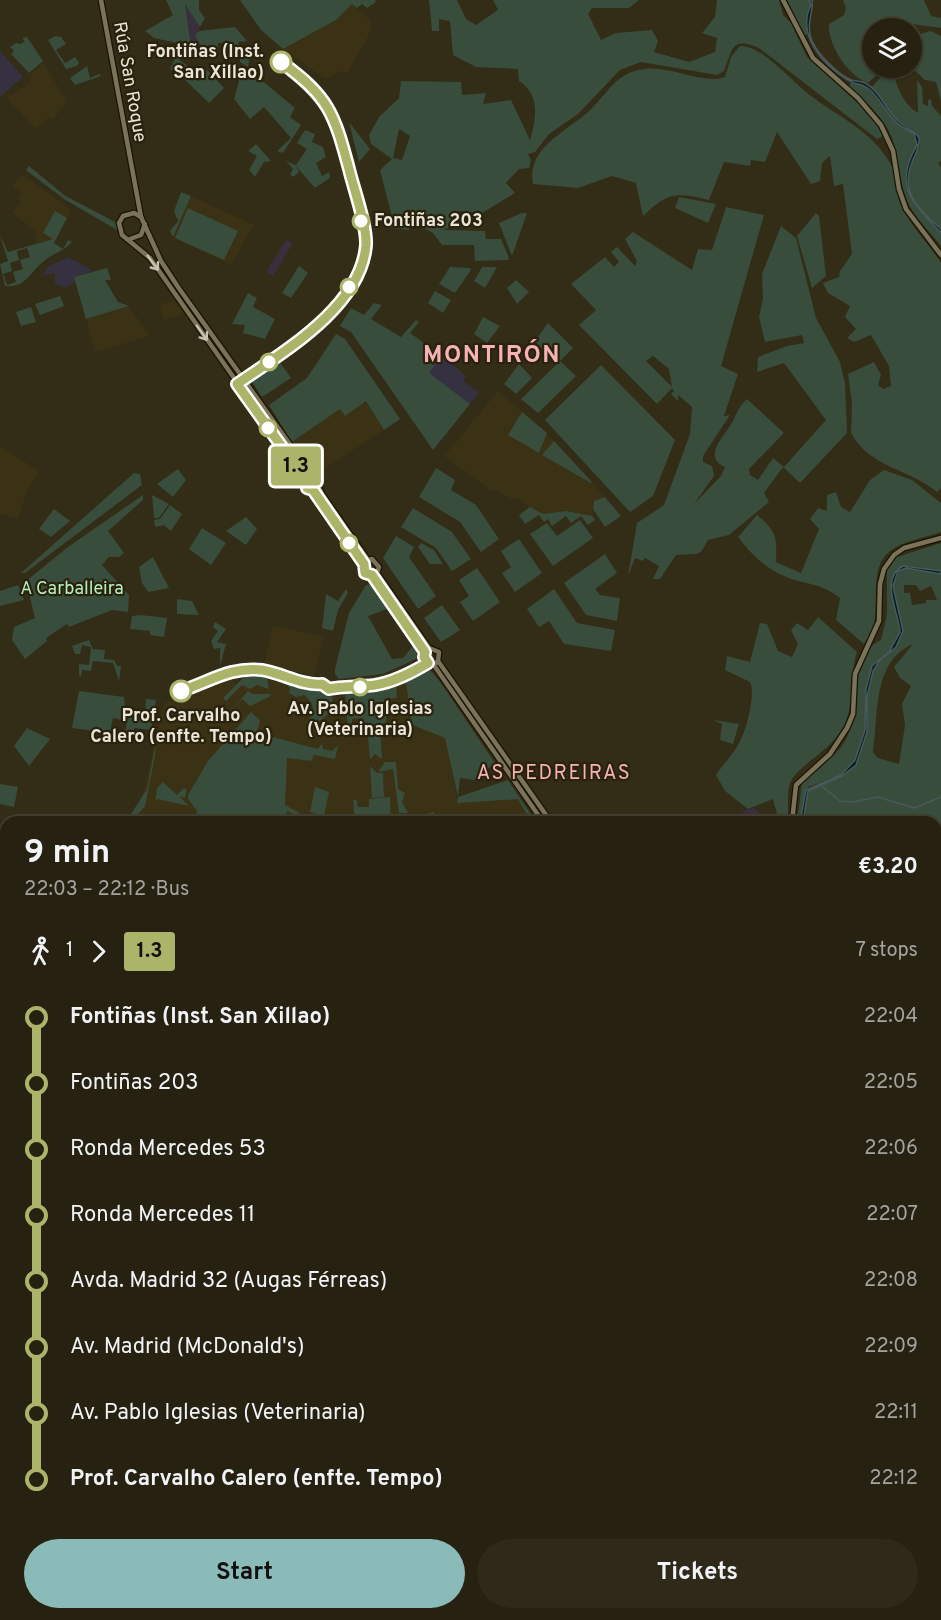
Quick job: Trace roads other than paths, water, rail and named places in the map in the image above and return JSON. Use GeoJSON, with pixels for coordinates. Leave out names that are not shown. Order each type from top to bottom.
{"type":"FeatureCollection","features":[{"type":"Feature","properties":{"kind":"street","name":"Rúa San Roque"},"geometry":{"type":"LineString","coordinates":[[101,0],[141,217]]}},
{"type":"Feature","properties":{"kind":"street"},"geometry":{"type":"LineString","coordinates":[[783,0],[813,58],[858,98],[881,125],[893,151],[899,189],[906,209],[941,255]]}},
{"type":"Feature","properties":{"kind":"street"},"geometry":{"type":"LineString","coordinates":[[366,562],[313,490],[307,488],[306,482],[150,258],[130,239],[121,234],[118,227],[120,219],[130,213],[141,217],[161,261],[318,485],[366,562],[365,573],[374,574],[427,650],[425,661],[436,662],[546,816]]}},
{"type":"Feature","properties":{"kind":"street"},"geometry":{"type":"LineString","coordinates":[[130,239],[141,235],[145,224]]}},
{"type":"Feature","properties":{"kind":"street"},"geometry":{"type":"LineString","coordinates":[[306,482],[312,478]]}},
{"type":"Feature","properties":{"kind":"street"},"geometry":{"type":"LineString","coordinates":[[313,490],[318,485]]}},
{"type":"Feature","properties":{"kind":"street"},"geometry":{"type":"LineString","coordinates":[[793,816],[796,785],[830,754],[853,714],[855,674],[879,621],[880,584],[884,569],[894,555],[904,549],[941,538]]}},
{"type":"Feature","properties":{"kind":"street"},"geometry":{"type":"LineString","coordinates":[[366,562],[374,560],[378,564],[374,574]]}},
{"type":"Feature","properties":{"kind":"street"},"geometry":{"type":"LineString","coordinates":[[427,650],[439,651],[436,662],[539,816]]}},
{"type":"Feature","properties":{"kind":"water"},"geometry":{"type":"Polygon","coordinates":[[[809,0],[812,0],[810,35],[819,52],[828,63],[846,77],[870,86],[894,117],[919,138],[918,149],[908,175],[910,193],[926,216],[941,229],[941,233],[922,212],[915,203],[909,194],[906,184],[906,173],[917,145],[914,134],[897,123],[869,89],[848,80],[821,58],[814,48],[807,27],[807,16],[811,5],[809,0]]]}},
{"type":"Feature","properties":{"kind":"water"},"geometry":{"type":"Polygon","coordinates":[[[903,566],[941,571],[941,574],[906,568],[898,571],[893,586],[903,631],[896,647],[880,660],[873,671],[867,697],[867,732],[856,765],[842,776],[808,791],[804,816],[801,816],[806,790],[841,775],[855,760],[865,730],[866,689],[872,666],[889,652],[900,632],[891,587],[896,572],[903,566]]]}},
{"type":"Feature","properties":{"kind":"waterway"},"geometry":{"type":"LineString","coordinates":[[819,784],[840,801],[853,802],[878,797],[914,808],[941,797]]}},
{"type":"Feature","properties":{"kind":"place","name":"Fontiñas (Inst. San Xillao)"},"geometry":{"type":"Point","coordinates":[281,62]}},
{"type":"Feature","properties":{"kind":"place","name":"Fontiñas 203"},"geometry":{"type":"Point","coordinates":[361,221]}},
{"type":"Feature","properties":{"kind":"place","name":"Av. Pablo Iglesias (Veterinaria)"},"geometry":{"type":"Point","coordinates":[360,687]}},
{"type":"Feature","properties":{"kind":"place","name":"Prof. Carvalho Calero (enfte. Tempo)"},"geometry":{"type":"Point","coordinates":[181,691]}},
{"type":"Feature","properties":{"kind":"district","name":"MONTIRÓN"},"geometry":{"type":"Point","coordinates":[492,356]}},
{"type":"Feature","properties":{"kind":"district","name":"AS PEDREIRAS"},"geometry":{"type":"Point","coordinates":[554,774]}},
{"type":"Feature","properties":{"kind":"park label","name":"A Carballeira"},"geometry":{"type":"Point","coordinates":[72,589]}}]}
